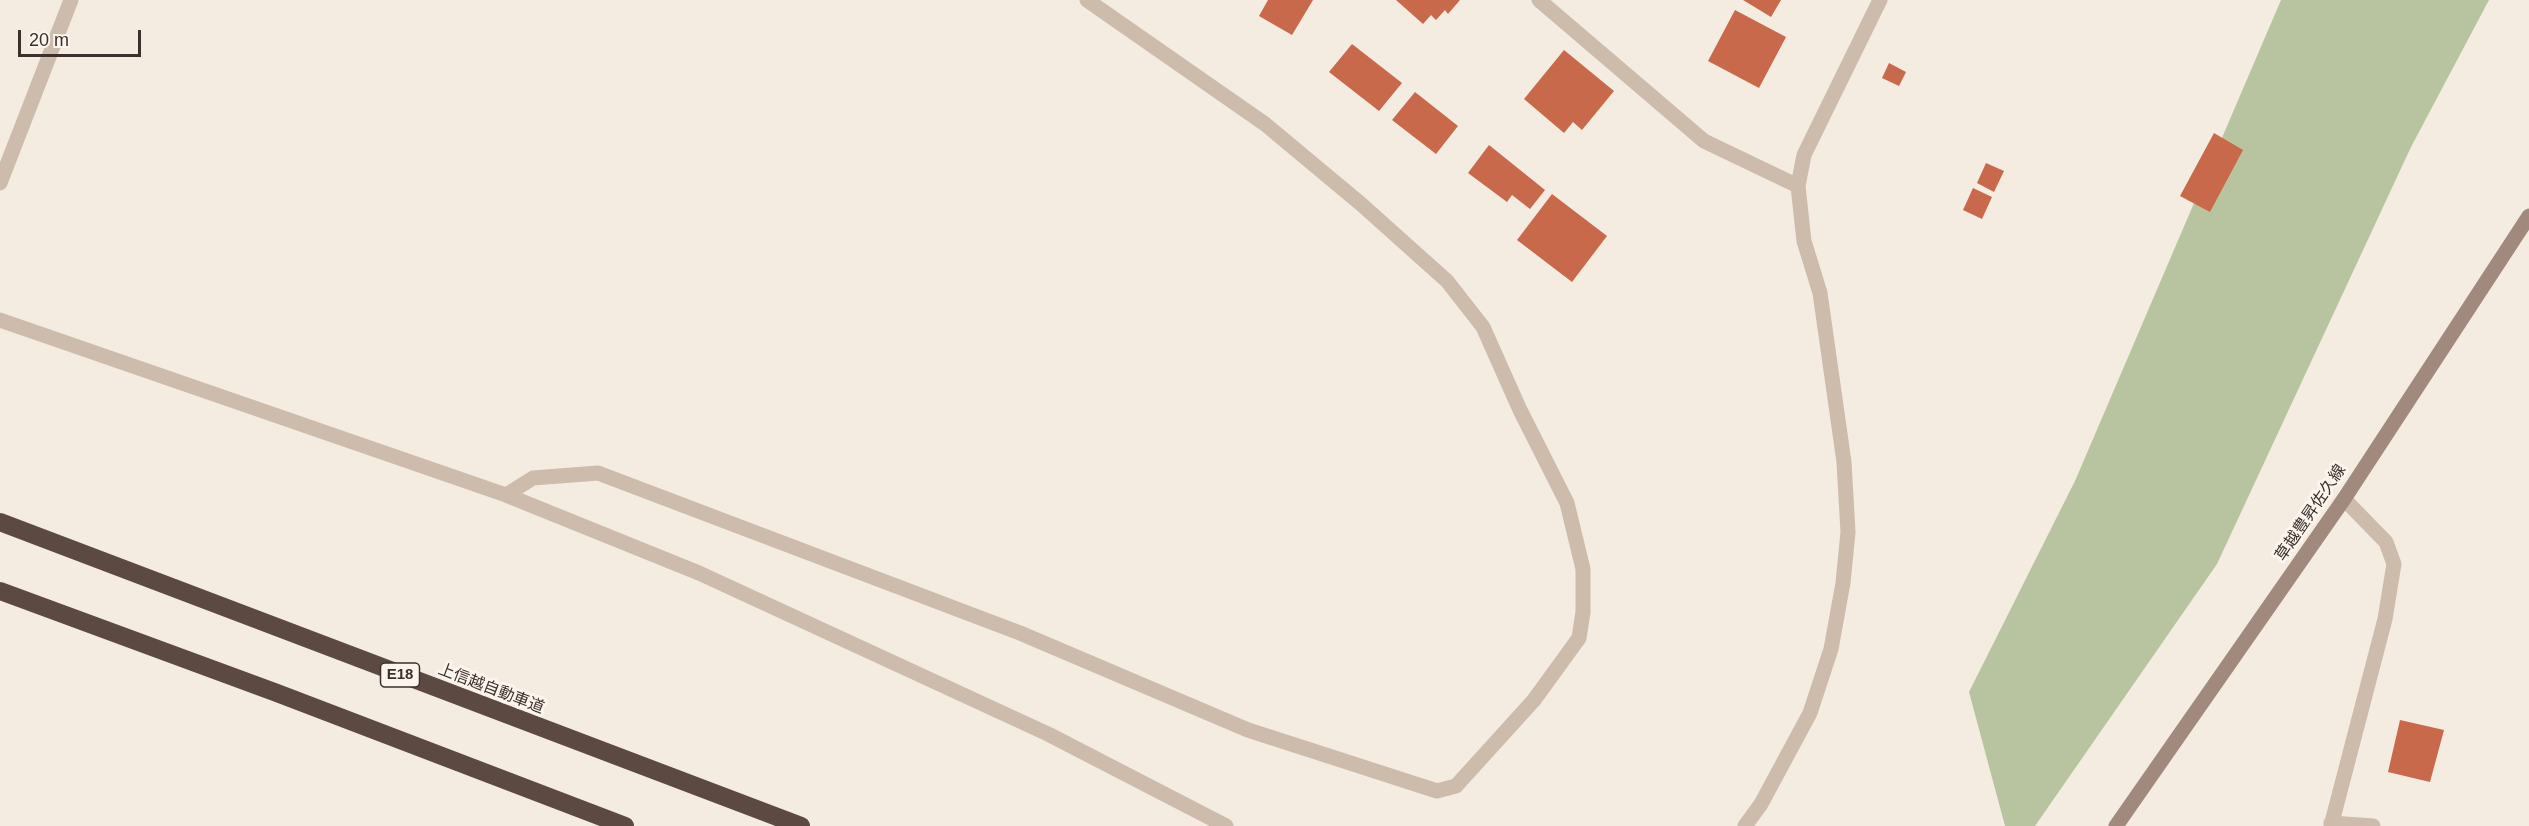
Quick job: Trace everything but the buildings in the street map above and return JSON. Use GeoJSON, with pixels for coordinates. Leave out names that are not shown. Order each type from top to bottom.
{"type":"FeatureCollection","features":[{"type":"Feature","properties":{"kind":"highway","name":"上信越自動車道"},"geometry":{"type":"LineString","coordinates":[[0,522],[801,826]]}},
{"type":"Feature","properties":{"kind":"highway"},"geometry":{"type":"LineString","coordinates":[[0,591],[277,693],[625,826]]}},
{"type":"Feature","properties":{"kind":"main road","name":"草越豊昇佐久線"},"geometry":{"type":"LineString","coordinates":[[2116,826],[2344,499],[2529,216]]}},
{"type":"Feature","properties":{"kind":"street"},"geometry":{"type":"LineString","coordinates":[[0,183],[71,0]]}},
{"type":"Feature","properties":{"kind":"street"},"geometry":{"type":"LineString","coordinates":[[506,495],[533,478],[598,473],[1020,633],[1248,730],[1437,791],[1456,786],[1534,700],[1579,638],[1583,612],[1582,568],[1567,503],[1520,410],[1483,327],[1447,281],[1362,204],[1265,124],[1087,0]]}},
{"type":"Feature","properties":{"kind":"street"},"geometry":{"type":"LineString","coordinates":[[1539,0],[1704,141],[1798,186]]}},
{"type":"Feature","properties":{"kind":"street"},"geometry":{"type":"LineString","coordinates":[[1745,826],[1761,804],[1810,712],[1831,649],[1843,583],[1848,532],[1844,462],[1820,293],[1804,241],[1798,186],[1804,155],[1880,0]]}},
{"type":"Feature","properties":{"kind":"street"},"geometry":{"type":"LineString","coordinates":[[0,321],[506,495],[710,578],[1047,734],[1226,826]]}},
{"type":"Feature","properties":{"kind":"street"},"geometry":{"type":"LineString","coordinates":[[2344,499],[2386,542],[2394,564],[2385,620],[2331,825],[2373,826]]}},
{"type":"Feature","properties":{"kind":"green space"},"geometry":{"type":"Polygon","coordinates":[[[2281,0],[2489,0],[2411,147],[2217,564],[2035,826],[2005,826],[1969,692],[2075,481],[2281,0]]]}}]}
